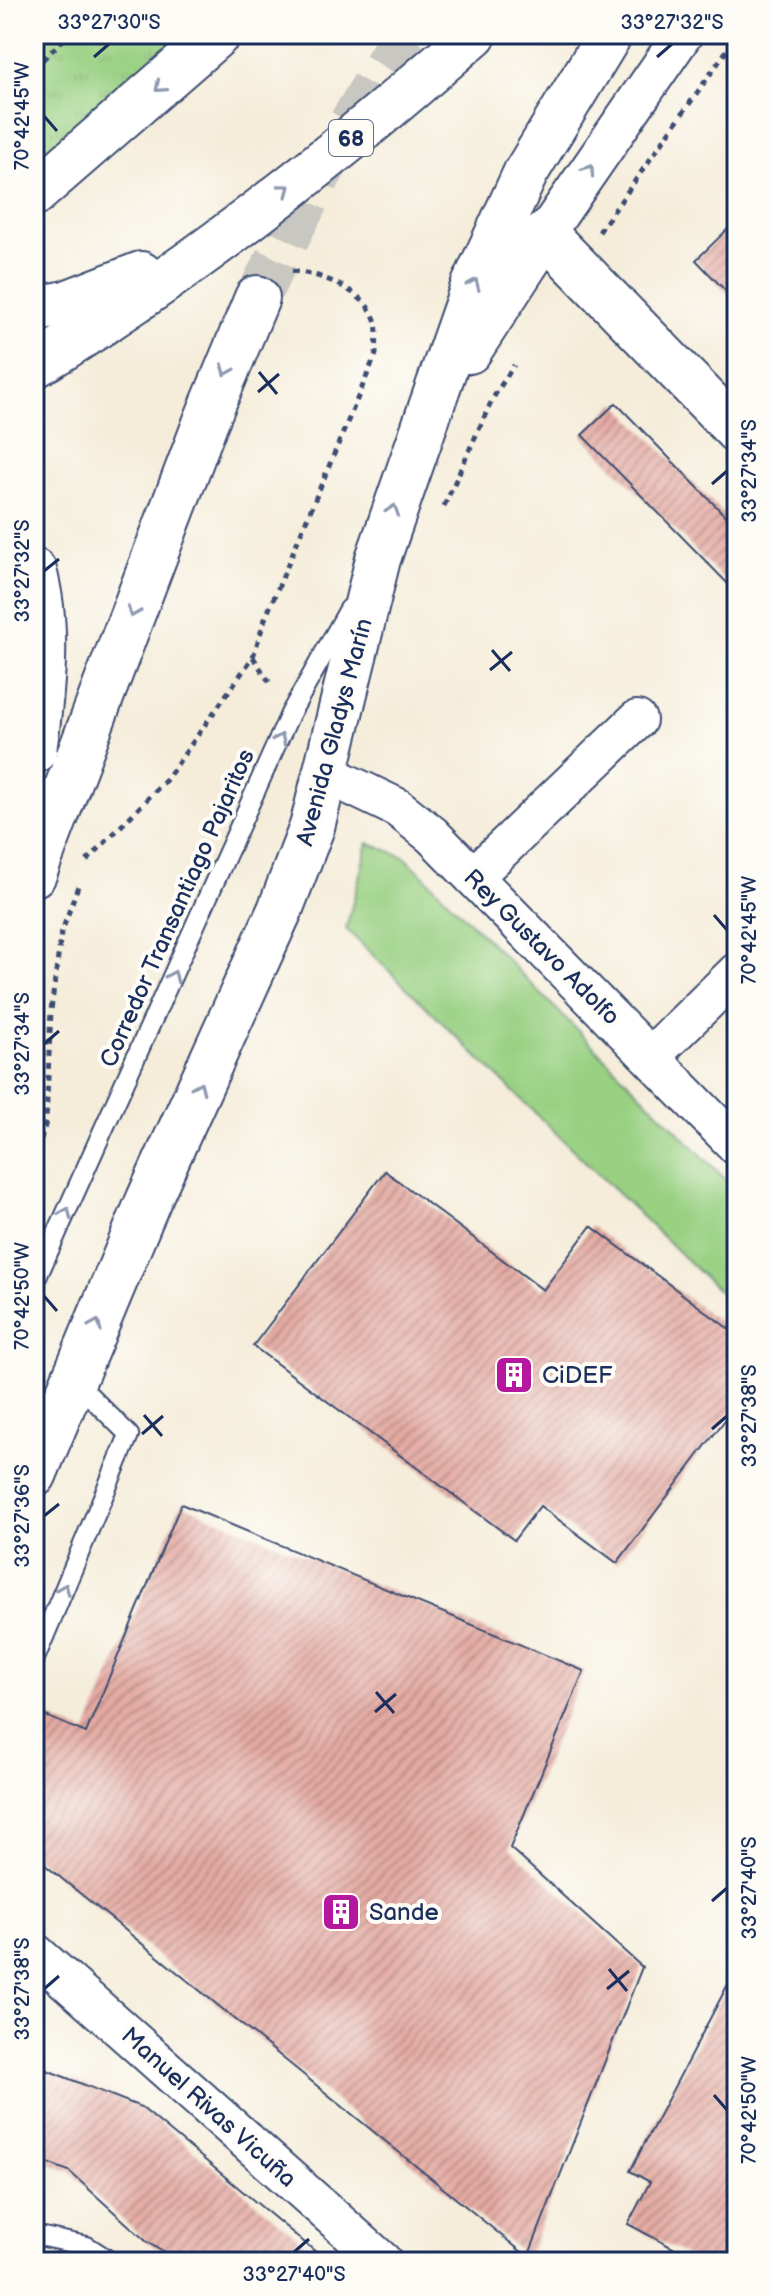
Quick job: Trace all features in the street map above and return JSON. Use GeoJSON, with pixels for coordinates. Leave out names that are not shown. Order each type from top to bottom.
{"type":"FeatureCollection","features":[{"type":"Feature","properties":{"kind":"main road"},"geometry":{"type":"LineString","coordinates":[[34,194],[218,34]]}},
{"type":"Feature","properties":{"kind":"main road","name":"68"},"geometry":{"type":"LineString","coordinates":[[34,366],[223,236],[318,164],[474,34]]}},
{"type":"Feature","properties":{"kind":"main road","name":"Avenida Gladys Marín"},"geometry":{"type":"LineString","coordinates":[[34,1475],[154,1186],[280,910],[312,827],[378,559],[409,462],[473,287],[526,172],[610,34]]}},
{"type":"Feature","properties":{"kind":"main road"},"geometry":{"type":"LineString","coordinates":[[409,462],[483,327],[545,234],[737,431]]}},
{"type":"Feature","properties":{"kind":"main road"},"geometry":{"type":"LineString","coordinates":[[34,310],[66,303],[129,280],[223,236]]}},
{"type":"Feature","properties":{"kind":"main road"},"geometry":{"type":"LineString","coordinates":[[34,874],[206,421],[257,298]]}},
{"type":"Feature","properties":{"kind":"main road"},"geometry":{"type":"LineString","coordinates":[[34,571],[38,633],[34,751]]}},
{"type":"Feature","properties":{"kind":"street"},"geometry":{"type":"LineString","coordinates":[[545,234],[683,34]]}},
{"type":"Feature","properties":{"kind":"street"},"geometry":{"type":"LineString","coordinates":[[473,877],[637,720]]}},
{"type":"Feature","properties":{"kind":"street","name":"Rey Gustavo Adolfo"},"geometry":{"type":"LineString","coordinates":[[327,774],[412,818],[737,1146]]}},
{"type":"Feature","properties":{"kind":"street"},"geometry":{"type":"LineString","coordinates":[[650,1057],[737,972]]}},
{"type":"Feature","properties":{"kind":"street","name":"Manuel Rivas Vicuña"},"geometry":{"type":"LineString","coordinates":[[34,1952],[383,2262]]}},
{"type":"Feature","properties":{"kind":"lane","name":"Corredor Transantiago Pajaritos"},"geometry":{"type":"LineString","coordinates":[[34,1284],[290,714],[378,559]]}},
{"type":"Feature","properties":{"kind":"lane"},"geometry":{"type":"LineString","coordinates":[[34,1661],[129,1435],[73,1379]]}},
{"type":"Feature","properties":{"kind":"lane"},"geometry":{"type":"LineString","coordinates":[[34,2235],[87,2246],[112,2262]]}},
{"type":"Feature","properties":{"kind":"path"},"geometry":{"type":"LineString","coordinates":[[34,68],[69,34]]}},
{"type":"Feature","properties":{"kind":"path"},"geometry":{"type":"LineString","coordinates":[[575,265],[737,36]]}},
{"type":"Feature","properties":{"kind":"path"},"geometry":{"type":"LineString","coordinates":[[441,514],[493,398],[518,358]]}},
{"type":"Feature","properties":{"kind":"path"},"geometry":{"type":"LineString","coordinates":[[34,1163],[46,1122],[51,1010],[61,934],[87,860],[166,780],[253,657]]}},
{"type":"Feature","properties":{"kind":"green space"},"geometry":{"type":"Polygon","coordinates":[[[34,34],[184,34],[143,73],[34,161],[34,34]]]}},
{"type":"Feature","properties":{"kind":"green space"},"geometry":{"type":"Polygon","coordinates":[[[368,843],[405,857],[737,1191],[737,1309],[346,929],[368,843]]]}},
{"type":"Feature","properties":{"kind":"building"},"geometry":{"type":"Polygon","coordinates":[[[737,220],[737,303],[696,260],[737,220]]]}},
{"type":"Feature","properties":{"kind":"building"},"geometry":{"type":"Polygon","coordinates":[[[616,403],[737,528],[737,593],[582,435],[616,403]]]}},
{"type":"Feature","properties":{"kind":"building","name":"CiDEF"},"geometry":{"type":"Polygon","coordinates":[[[385,1171],[543,1290],[591,1226],[737,1335],[737,1404],[617,1563],[540,1506],[514,1540],[253,1346],[385,1171]]]}},
{"type":"Feature","properties":{"kind":"building","name":"Sande"},"geometry":{"type":"Polygon","coordinates":[[[181,1504],[584,1671],[510,1848],[642,1967],[528,2257],[34,1856],[34,1711],[86,1733],[181,1504]]]}},
{"type":"Feature","properties":{"kind":"building"},"geometry":{"type":"Polygon","coordinates":[[[737,1967],[737,2262],[699,2262],[628,2224],[650,2182],[630,2171],[737,1967]]]}},
{"type":"Feature","properties":{"kind":"building"},"geometry":{"type":"Polygon","coordinates":[[[34,2065],[141,2107],[328,2262],[179,2262],[147,2242],[69,2171],[34,2158],[34,2065]]]}},
{"type":"Feature","properties":{"kind":"tunnel"},"geometry":{"type":"LineString","coordinates":[[257,298],[319,176],[404,34]]}},
{"type":"Feature","properties":{"kind":"place","name":"CiDEF"},"geometry":{"type":"Point","coordinates":[514,1375]}},
{"type":"Feature","properties":{"kind":"place","name":"Sande"},"geometry":{"type":"Point","coordinates":[341,1912]}}]}
